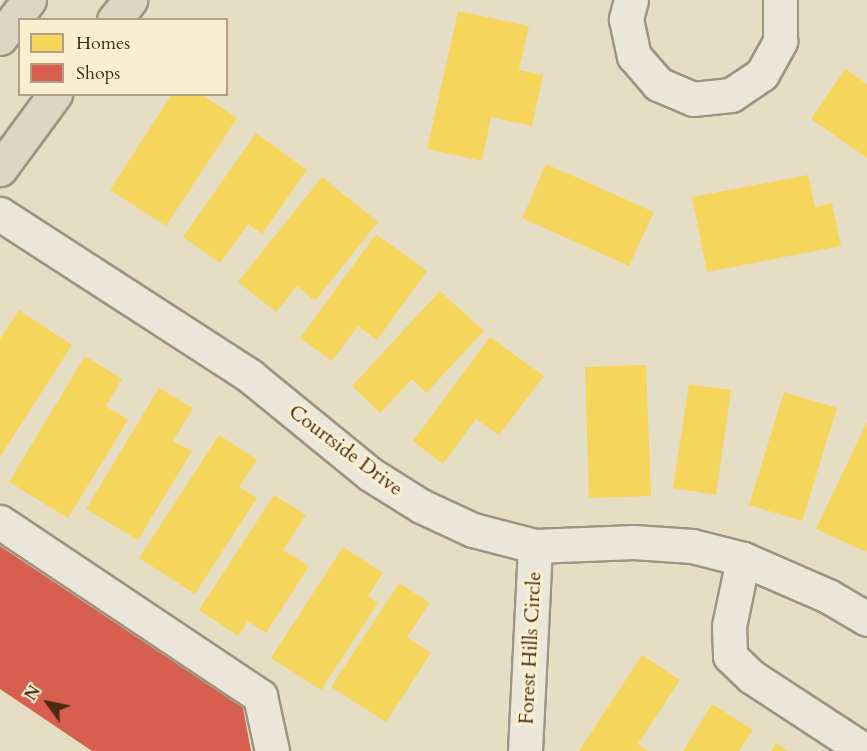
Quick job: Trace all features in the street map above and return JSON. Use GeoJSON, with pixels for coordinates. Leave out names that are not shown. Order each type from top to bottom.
{"type":"FeatureCollection","features":[{"type":"Feature","properties":{"kind":"main road"},"geometry":{"type":"LineString","coordinates":[[0,38],[29,0]]}},
{"type":"Feature","properties":{"kind":"main road"},"geometry":{"type":"LineString","coordinates":[[116,18],[130,0]]}},
{"type":"Feature","properties":{"kind":"main road"},"geometry":{"type":"LineString","coordinates":[[0,169],[54,96]]}},
{"type":"Feature","properties":{"kind":"street"},"geometry":{"type":"LineString","coordinates":[[631,0],[626,19],[634,56],[658,84],[693,99],[730,95],[762,74],[780,41],[780,0]]}},
{"type":"Feature","properties":{"kind":"street","name":"Courtside Drive"},"geometry":{"type":"LineString","coordinates":[[0,214],[250,376],[370,474],[413,500],[473,530],[535,546],[634,542],[692,546],[743,559],[828,596],[867,619]]}},
{"type":"Feature","properties":{"kind":"street"},"geometry":{"type":"LineString","coordinates":[[0,522],[260,696],[272,751]]}},
{"type":"Feature","properties":{"kind":"street","name":"Forest Hills Circle"},"geometry":{"type":"LineString","coordinates":[[525,751],[535,546]]}},
{"type":"Feature","properties":{"kind":"street"},"geometry":{"type":"LineString","coordinates":[[743,559],[729,626],[730,656],[752,676],[865,751]]}},
{"type":"Feature","properties":{"kind":"building: Homes"},"geometry":{"type":"Polygon","coordinates":[[[458,11],[529,26],[519,70],[543,75],[532,126],[491,117],[482,161],[427,149],[458,11]]]}},
{"type":"Feature","properties":{"kind":"building: Homes"},"geometry":{"type":"Polygon","coordinates":[[[845,69],[867,84],[867,158],[811,119],[845,69]]]}},
{"type":"Feature","properties":{"kind":"building: Homes"},"geometry":{"type":"Polygon","coordinates":[[[171,96],[204,96],[237,118],[166,226],[110,190],[171,96]]]}},
{"type":"Feature","properties":{"kind":"building: Homes"},"geometry":{"type":"Polygon","coordinates":[[[256,133],[307,170],[262,234],[248,224],[220,263],[183,237],[256,133]]]}},
{"type":"Feature","properties":{"kind":"building: Homes"},"geometry":{"type":"Polygon","coordinates":[[[546,164],[654,212],[629,266],[522,218],[546,164]]]}},
{"type":"Feature","properties":{"kind":"building: Homes"},"geometry":{"type":"Polygon","coordinates":[[[808,175],[815,207],[832,203],[841,246],[707,272],[692,197],[808,175]]]}},
{"type":"Feature","properties":{"kind":"building: Homes"},"geometry":{"type":"Polygon","coordinates":[[[322,177],[378,222],[315,301],[297,286],[276,312],[238,282],[322,177]]]}},
{"type":"Feature","properties":{"kind":"building: Homes"},"geometry":{"type":"Polygon","coordinates":[[[376,234],[427,271],[377,340],[358,326],[332,361],[300,338],[376,234]]]}},
{"type":"Feature","properties":{"kind":"building: Homes"},"geometry":{"type":"Polygon","coordinates":[[[440,291],[484,331],[426,393],[412,379],[380,413],[352,386],[440,291]]]}},
{"type":"Feature","properties":{"kind":"building: Homes"},"geometry":{"type":"Polygon","coordinates":[[[19,310],[72,345],[0,457],[0,339],[19,310]]]}},
{"type":"Feature","properties":{"kind":"building: Homes"},"geometry":{"type":"Polygon","coordinates":[[[490,337],[544,376],[499,435],[476,419],[443,464],[413,441],[490,337]]]}},
{"type":"Feature","properties":{"kind":"building: Homes"},"geometry":{"type":"Polygon","coordinates":[[[85,356],[122,379],[106,406],[128,420],[68,518],[9,482],[85,356]]]}},
{"type":"Feature","properties":{"kind":"building: Homes"},"geometry":{"type":"Polygon","coordinates":[[[646,365],[651,496],[589,498],[585,367],[646,365]]]}},
{"type":"Feature","properties":{"kind":"building: Homes"},"geometry":{"type":"Polygon","coordinates":[[[689,384],[731,390],[716,495],[673,488],[689,384]]]}},
{"type":"Feature","properties":{"kind":"building: Homes"},"geometry":{"type":"Polygon","coordinates":[[[159,388],[193,408],[173,441],[192,451],[138,540],[86,509],[159,388]]]}},
{"type":"Feature","properties":{"kind":"building: Homes"},"geometry":{"type":"Polygon","coordinates":[[[784,392],[837,408],[802,521],[749,505],[784,392]]]}},
{"type":"Feature","properties":{"kind":"building: Homes"},"geometry":{"type":"Polygon","coordinates":[[[867,422],[867,550],[866,552],[816,529],[867,422]]]}},
{"type":"Feature","properties":{"kind":"building: Homes"},"geometry":{"type":"Polygon","coordinates":[[[219,435],[257,460],[239,487],[257,498],[195,594],[139,558],[219,435]]]}},
{"type":"Feature","properties":{"kind":"building: Homes"},"geometry":{"type":"Polygon","coordinates":[[[274,495],[306,515],[283,550],[309,566],[266,633],[248,621],[238,636],[199,610],[274,495]]]}},
{"type":"Feature","properties":{"kind":"building: Homes"},"geometry":{"type":"Polygon","coordinates":[[[343,547],[383,573],[368,596],[378,603],[321,690],[271,658],[343,547]]]}},
{"type":"Feature","properties":{"kind":"building: Homes"},"geometry":{"type":"Polygon","coordinates":[[[399,583],[430,603],[407,637],[431,653],[386,722],[331,687],[399,583]]]}},
{"type":"Feature","properties":{"kind":"building: Homes"},"geometry":{"type":"Polygon","coordinates":[[[642,655],[680,680],[638,744],[648,751],[579,751],[642,655]]]}},
{"type":"Feature","properties":{"kind":"building: Homes"},"geometry":{"type":"Polygon","coordinates":[[[712,704],[753,730],[739,751],[683,751],[712,704]]]}},
{"type":"Feature","properties":{"kind":"building: Homes"},"geometry":{"type":"Polygon","coordinates":[[[776,743],[788,751],[771,751],[776,743]]]}},
{"type":"Feature","properties":{"kind":"building: Shops"},"geometry":{"type":"Polygon","coordinates":[[[0,546],[243,708],[251,751],[92,751],[0,689],[0,546]]]}}]}
